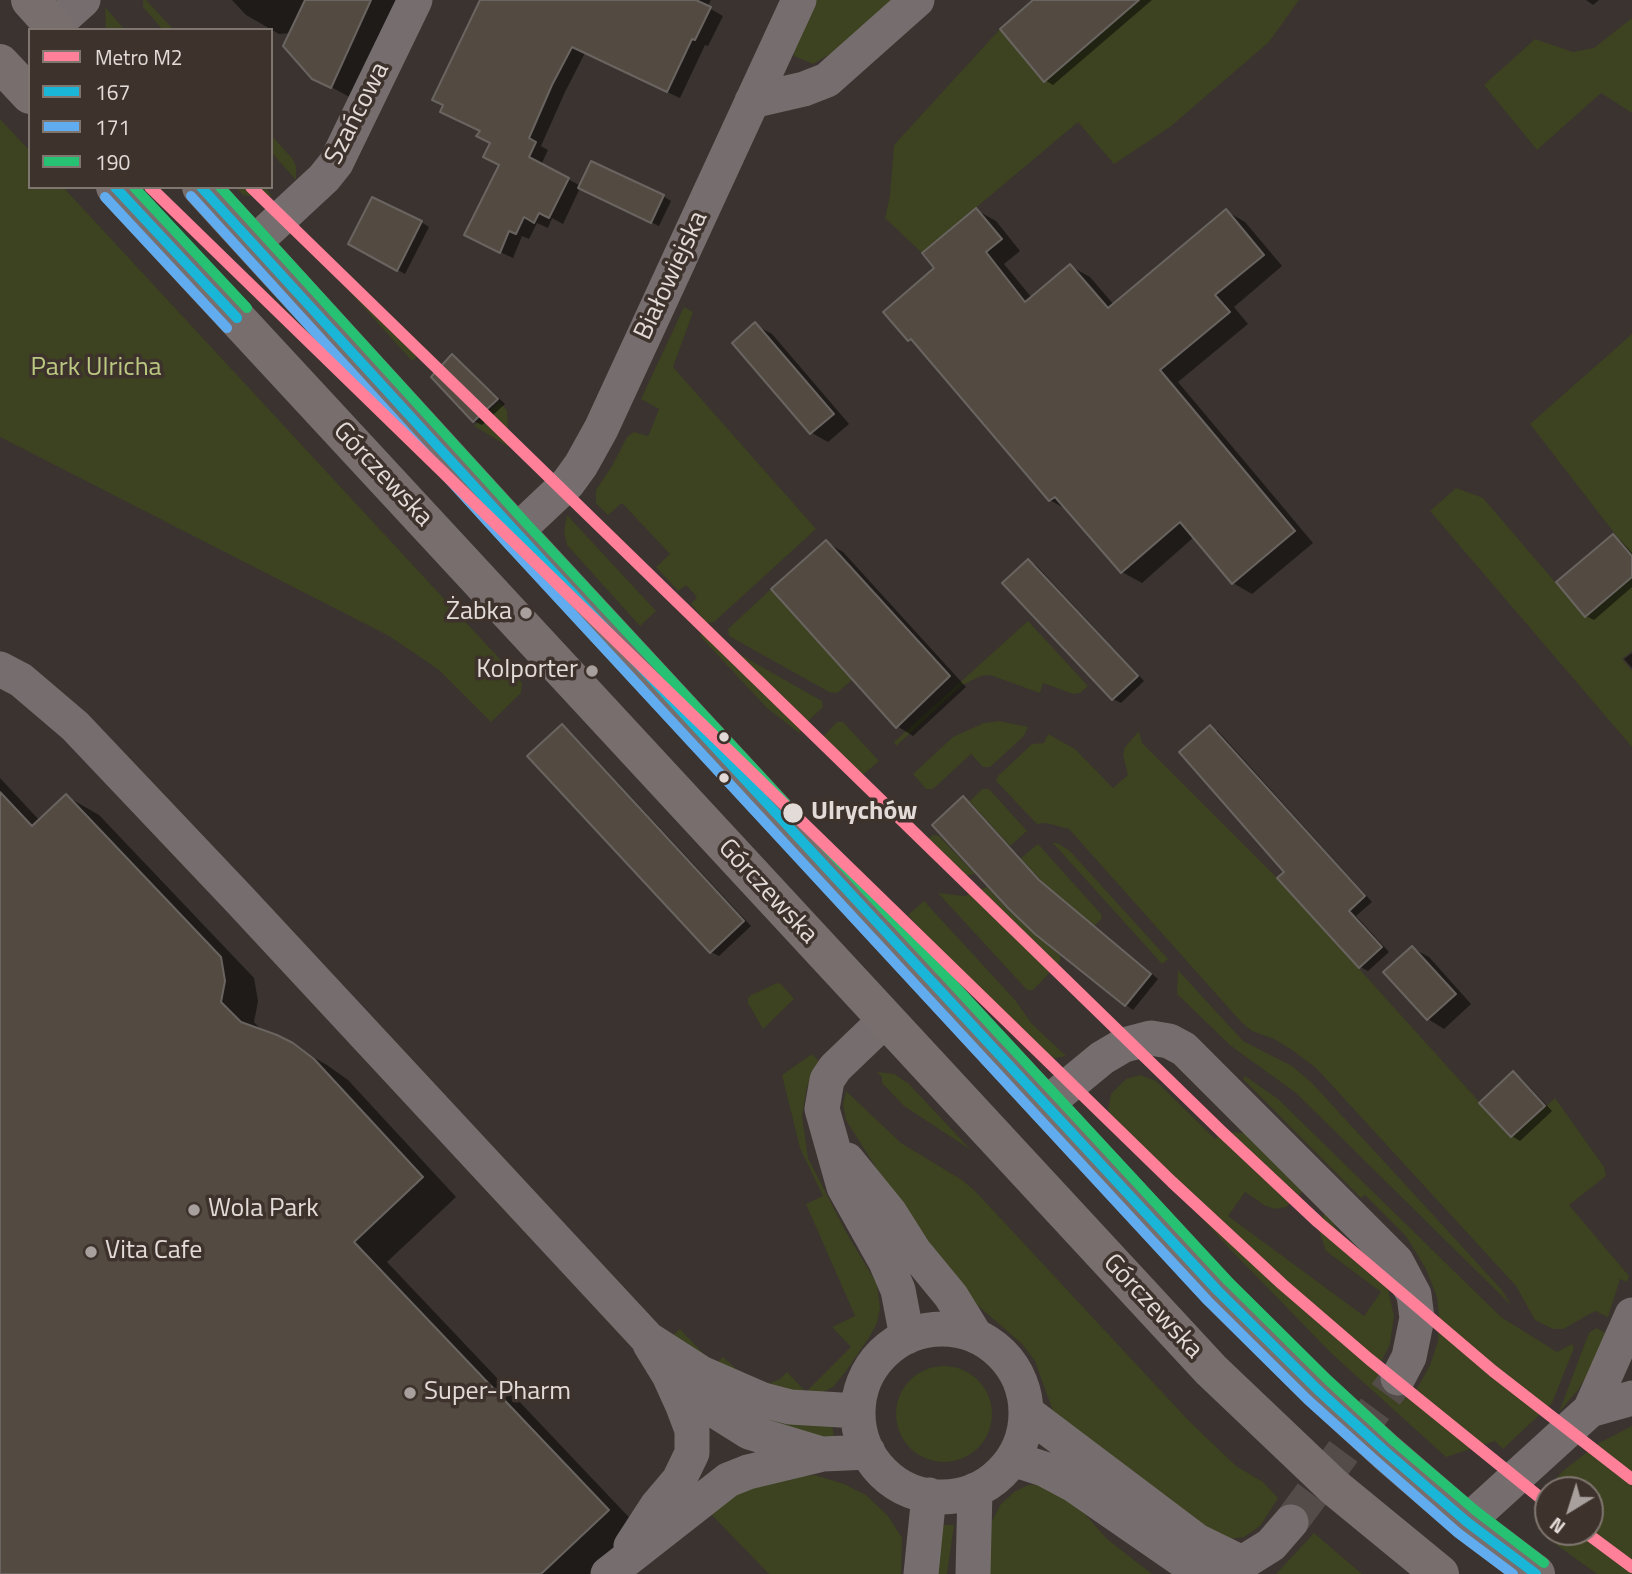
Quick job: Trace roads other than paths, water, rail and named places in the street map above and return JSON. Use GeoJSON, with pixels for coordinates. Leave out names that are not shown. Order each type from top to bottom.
{"type":"FeatureCollection","features":[{"type":"Feature","properties":{"kind":"main road"},"geometry":{"type":"LineString","coordinates":[[0,63],[28,93]]}},
{"type":"Feature","properties":{"kind":"main road","name":"Górczewska"},"geometry":{"type":"LineString","coordinates":[[117,189],[1211,1370],[1334,1487],[1440,1574]]}},
{"type":"Feature","properties":{"kind":"main road"},"geometry":{"type":"LineString","coordinates":[[203,189],[1218,1291],[1318,1390],[1467,1522],[1536,1574]]}},
{"type":"Feature","properties":{"kind":"street"},"geometry":{"type":"LineString","coordinates":[[47,19],[83,0]]}},
{"type":"Feature","properties":{"kind":"street","name":"Szańcowa"},"geometry":{"type":"LineString","coordinates":[[253,244],[324,178],[336,163],[415,0]]}},
{"type":"Feature","properties":{"kind":"street","name":"Białowiejska"},"geometry":{"type":"LineString","coordinates":[[516,532],[568,483],[601,429],[799,0]]}},
{"type":"Feature","properties":{"kind":"street"},"geometry":{"type":"LineString","coordinates":[[752,101],[804,89],[827,80],[917,0]]}},
{"type":"Feature","properties":{"kind":"street"},"geometry":{"type":"LineString","coordinates":[[0,669],[21,680],[75,726],[648,1339],[669,1375],[692,1430],[692,1453],[679,1480],[657,1506],[615,1567]]}},
{"type":"Feature","properties":{"kind":"street"},"geometry":{"type":"LineString","coordinates":[[885,1020],[847,1055],[827,1080],[822,1109],[844,1187],[886,1262],[898,1290],[907,1337]]}},
{"type":"Feature","properties":{"kind":"street"},"geometry":{"type":"LineString","coordinates":[[1045,1105],[1102,1058],[1124,1045],[1151,1038],[1169,1041],[1184,1049],[1396,1261],[1414,1296],[1417,1318],[1409,1357],[1398,1378]]}},
{"type":"Feature","properties":{"kind":"street"},"geometry":{"type":"LineString","coordinates":[[833,1144],[890,1213],[914,1251],[951,1296],[975,1335]]}},
{"type":"Feature","properties":{"kind":"street"},"geometry":{"type":"LineString","coordinates":[[1467,1522],[1590,1410],[1632,1315]]}},
{"type":"Feature","properties":{"kind":"street"},"geometry":{"type":"LineString","coordinates":[[952,1329],[975,1335],[996,1348],[1012,1366],[1023,1388],[1026,1412],[1023,1435],[1013,1459],[997,1477],[975,1490],[952,1496],[929,1495],[904,1488],[883,1472],[868,1452],[858,1411],[862,1388],[872,1367],[887,1349],[907,1337],[929,1330],[952,1329]]}},
{"type":"Feature","properties":{"kind":"street"},"geometry":{"type":"LineString","coordinates":[[648,1339],[701,1373],[763,1400],[804,1409],[858,1411]]}},
{"type":"Feature","properties":{"kind":"street"},"geometry":{"type":"LineString","coordinates":[[669,1375],[698,1400],[749,1432],[822,1454]]}},
{"type":"Feature","properties":{"kind":"street"},"geometry":{"type":"LineString","coordinates":[[1590,1410],[1632,1398]]}},
{"type":"Feature","properties":{"kind":"street"},"geometry":{"type":"LineString","coordinates":[[1026,1412],[1197,1541],[1242,1563]]}},
{"type":"Feature","properties":{"kind":"street"},"geometry":{"type":"LineString","coordinates":[[615,1567],[667,1530],[728,1480],[748,1472],[822,1454],[868,1452]]}},
{"type":"Feature","properties":{"kind":"street"},"geometry":{"type":"LineString","coordinates":[[1013,1459],[1044,1469],[1074,1485],[1201,1573],[1219,1574],[1242,1563],[1271,1545],[1291,1522]]}},
{"type":"Feature","properties":{"kind":"street"},"geometry":{"type":"LineString","coordinates":[[973,1574],[975,1490]]}},
{"type":"Feature","properties":{"kind":"street"},"geometry":{"type":"LineString","coordinates":[[921,1574],[929,1495]]}},
{"type":"Feature","properties":{"kind":"street"},"geometry":{"type":"LineString","coordinates":[[1156,1542],[1175,1574]]}},
{"type":"Feature","properties":{"kind":"tunnel"},"geometry":{"type":"LineString","coordinates":[[1291,1522],[1398,1378]]}},
{"type":"Feature","properties":{"kind":"metro line","name":"M2"},"geometry":{"type":"LineString","coordinates":[[152,189],[1172,1182],[1282,1284],[1369,1359],[1534,1493]]}},
{"type":"Feature","properties":{"kind":"metro line","name":"M2"},"geometry":{"type":"LineString","coordinates":[[253,189],[1221,1131],[1318,1222],[1493,1371],[1632,1479]]}},
{"type":"Feature","properties":{"kind":"metro line","name":"M2"},"geometry":{"type":"LineString","coordinates":[[1604,1546],[1632,1567]]}},
{"type":"Feature","properties":{"kind":"place","name":"Żabka"},"geometry":{"type":"Point","coordinates":[526,613]}},
{"type":"Feature","properties":{"kind":"place","name":"Kolporter"},"geometry":{"type":"Point","coordinates":[592,671]}},
{"type":"Feature","properties":{"kind":"place","name":"Ulrychów"},"geometry":{"type":"Point","coordinates":[793,813]}},
{"type":"Feature","properties":{"kind":"place","name":"Wola Park"},"geometry":{"type":"Point","coordinates":[194,1210]}},
{"type":"Feature","properties":{"kind":"place","name":"Vita Cafe"},"geometry":{"type":"Point","coordinates":[91,1252]}},
{"type":"Feature","properties":{"kind":"place","name":"Super-Pharm"},"geometry":{"type":"Point","coordinates":[410,1393]}},
{"type":"Feature","properties":{"kind":"park label","name":"Park Ulricha"},"geometry":{"type":"Point","coordinates":[96,369]}}]}
